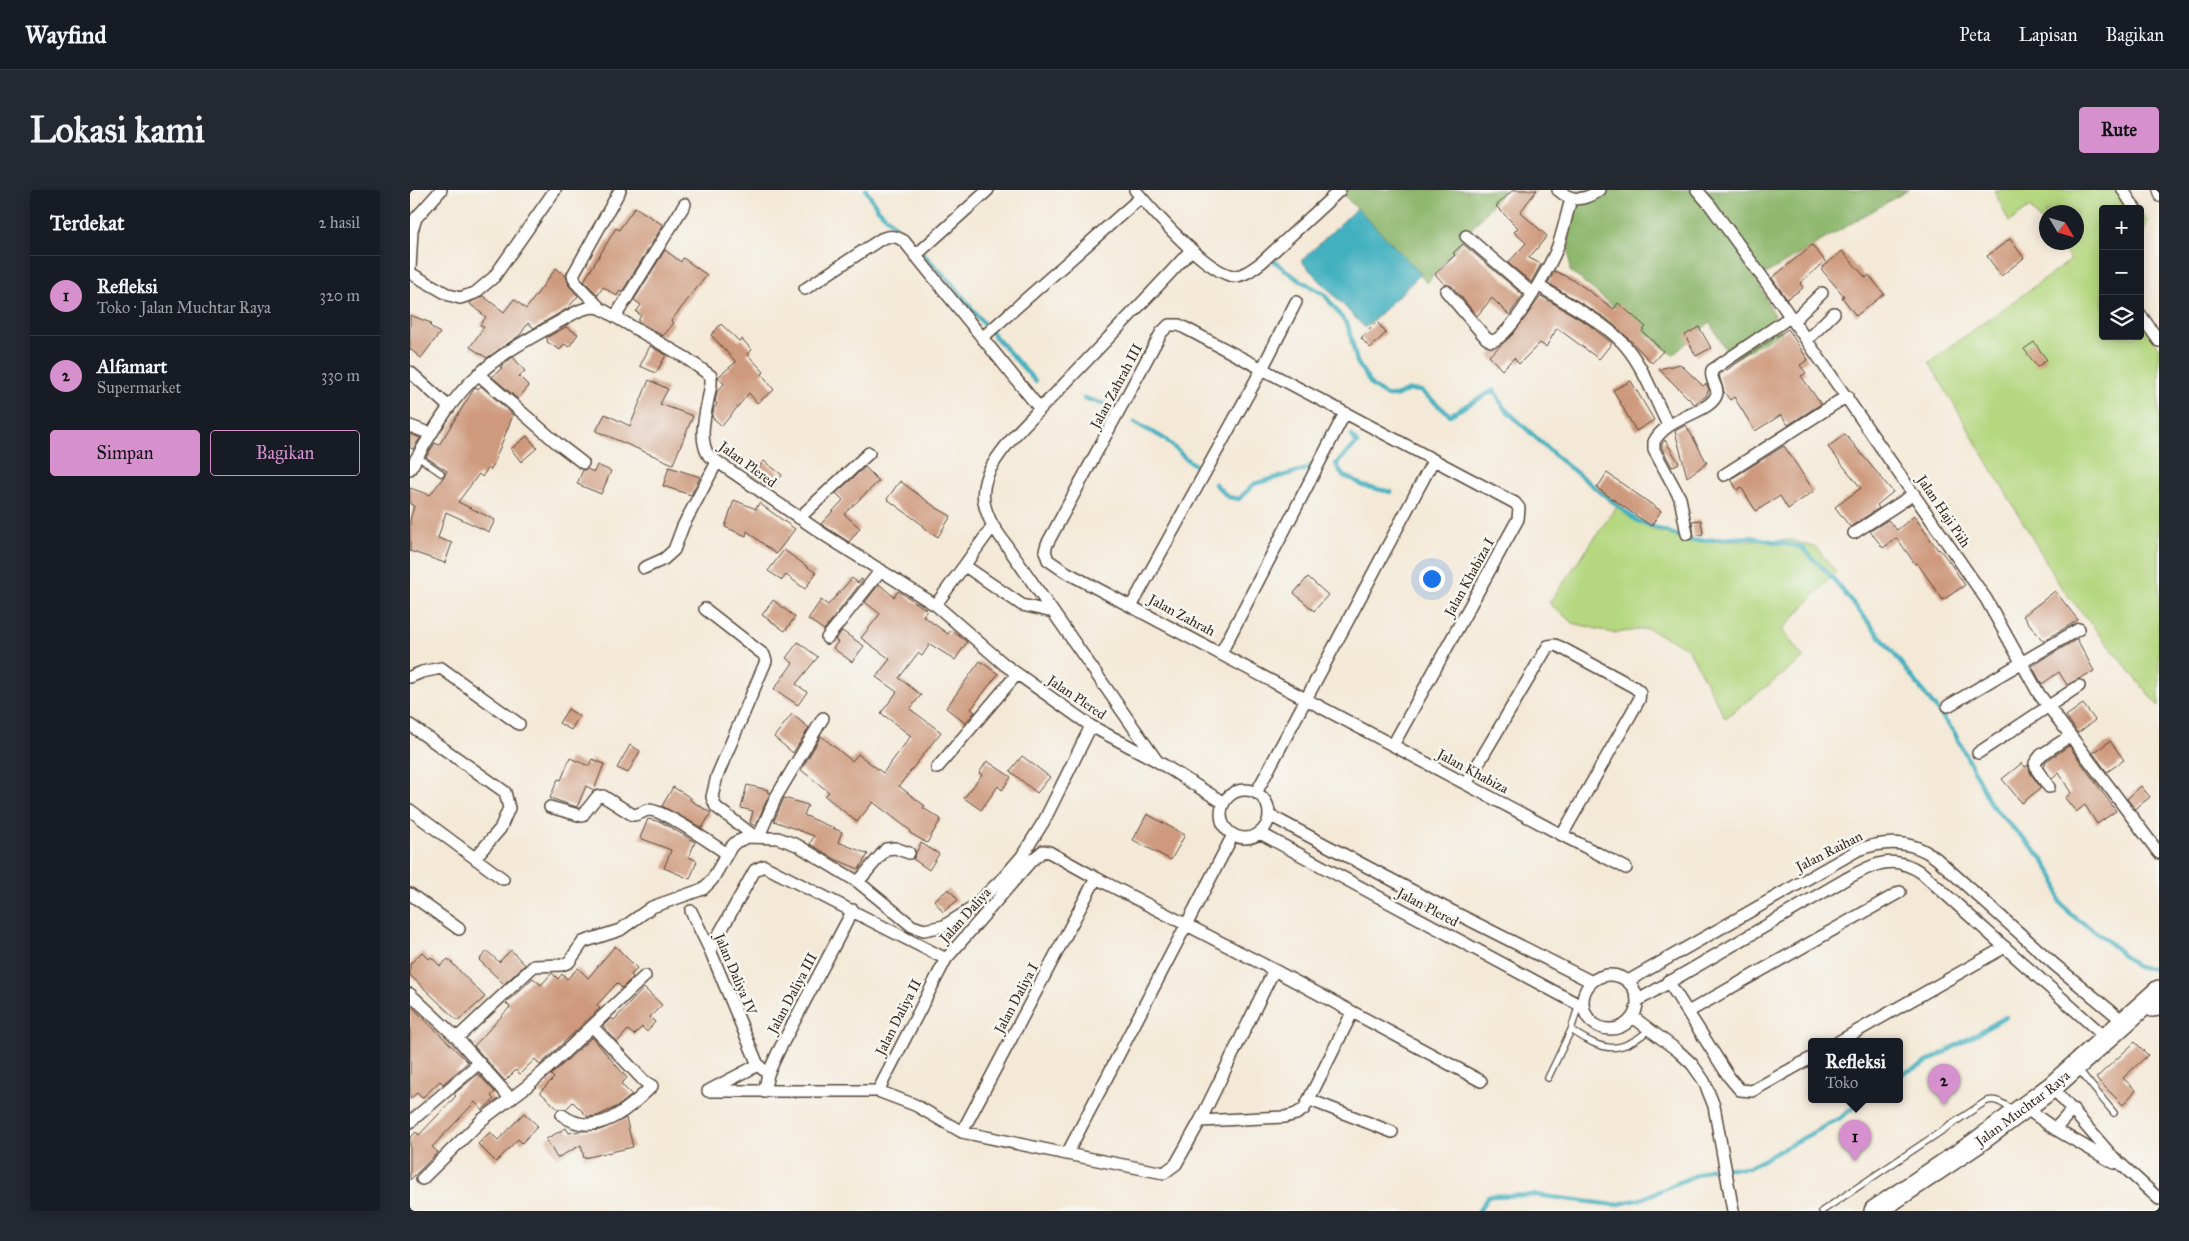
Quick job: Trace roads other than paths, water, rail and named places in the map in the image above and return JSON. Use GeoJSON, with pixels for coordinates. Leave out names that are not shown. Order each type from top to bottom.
{"type":"FeatureCollection","features":[{"type":"Feature","properties":{"kind":"highway","name":"Jalan Muchtar Raya"},"geometry":{"type":"LineString","coordinates":[[1876,1211],[1975,1144],[2052,1087],[2124,1022],[2150,1008],[2159,991]]}},
{"type":"Feature","properties":{"kind":"street"},"geometry":{"type":"LineString","coordinates":[[441,190],[416,218],[412,231],[410,271],[449,295],[460,298],[475,293],[494,277],[556,190]]}},
{"type":"Feature","properties":{"kind":"street","name":"Jalan Plered"},"geometry":{"type":"LineString","coordinates":[[620,190],[573,275],[576,284],[600,308],[686,358],[710,376],[712,384],[703,439],[706,451],[717,462],[799,518],[937,606],[1017,674],[1091,726],[1157,761],[1224,803]]}},
{"type":"Feature","properties":{"kind":"street"},"geometry":{"type":"LineString","coordinates":[[917,255],[988,190]]}},
{"type":"Feature","properties":{"kind":"street"},"geometry":{"type":"LineString","coordinates":[[984,336],[1138,194],[1191,250],[1230,275],[1243,274],[1262,262],[1340,190]]}},
{"type":"Feature","properties":{"kind":"street"},"geometry":{"type":"LineString","coordinates":[[1558,190],[1571,199],[1579,200],[1588,198],[1600,190]]}},
{"type":"Feature","properties":{"kind":"street","name":"Jalan Haji Piih"},"geometry":{"type":"LineString","coordinates":[[1697,190],[1710,205],[1847,396],[1986,599],[2022,665],[2049,708],[2159,853]]}},
{"type":"Feature","properties":{"kind":"street"},"geometry":{"type":"LineString","coordinates":[[2123,190],[2132,205]]}},
{"type":"Feature","properties":{"kind":"street"},"geometry":{"type":"LineString","coordinates":[[1446,291],[1486,338],[1495,342],[1516,320],[1535,290],[1556,250],[1571,199]]}},
{"type":"Feature","properties":{"kind":"street"},"geometry":{"type":"LineString","coordinates":[[615,317],[685,204]]}},
{"type":"Feature","properties":{"kind":"street"},"geometry":{"type":"LineString","coordinates":[[805,289],[881,239],[889,236],[904,241],[984,336],[1040,409]]}},
{"type":"Feature","properties":{"kind":"street"},"geometry":{"type":"LineString","coordinates":[[1466,236],[1535,290],[1593,320],[1621,341],[1635,360],[1668,425]]}},
{"type":"Feature","properties":{"kind":"street"},"geometry":{"type":"LineString","coordinates":[[1157,761],[993,526],[983,499],[987,476],[996,460],[1040,409],[1191,250]]}},
{"type":"Feature","properties":{"kind":"street"},"geometry":{"type":"LineString","coordinates":[[1687,534],[1680,498],[1654,450],[1656,438],[1668,425],[1707,405],[1715,398],[1717,391],[1710,376],[1712,370],[1792,319],[1822,293]]}},
{"type":"Feature","properties":{"kind":"street"},"geometry":{"type":"LineString","coordinates":[[1132,606],[1262,369],[1296,302]]}},
{"type":"Feature","properties":{"kind":"street"},"geometry":{"type":"LineString","coordinates":[[410,469],[449,407],[478,374],[508,352],[549,328],[589,307],[600,308]]}},
{"type":"Feature","properties":{"kind":"street"},"geometry":{"type":"LineString","coordinates":[[1807,340],[1834,313]]}},
{"type":"Feature","properties":{"kind":"street"},"geometry":{"type":"LineString","coordinates":[[2144,320],[2159,341]]}},
{"type":"Feature","properties":{"kind":"street","name":"Jalan Zahrah III"},"geometry":{"type":"LineString","coordinates":[[1045,556],[1047,544],[1165,327],[1174,324],[1185,328],[1262,369]]}},
{"type":"Feature","properties":{"kind":"street"},"geometry":{"type":"LineString","coordinates":[[1256,793],[1433,461],[1262,369]]}},
{"type":"Feature","properties":{"kind":"street"},"geometry":{"type":"LineString","coordinates":[[410,372],[449,407]]}},
{"type":"Feature","properties":{"kind":"street"},"geometry":{"type":"LineString","coordinates":[[478,374],[557,444],[582,463]]}},
{"type":"Feature","properties":{"kind":"street"},"geometry":{"type":"LineString","coordinates":[[1724,474],[1847,396]]}},
{"type":"Feature","properties":{"kind":"street"},"geometry":{"type":"LineString","coordinates":[[1221,653],[1345,413]]}},
{"type":"Feature","properties":{"kind":"street"},"geometry":{"type":"LineString","coordinates":[[410,426],[431,434]]}},
{"type":"Feature","properties":{"kind":"street"},"geometry":{"type":"LineString","coordinates":[[799,518],[869,453]]}},
{"type":"Feature","properties":{"kind":"street","name":"Jalan Khabiza I"},"geometry":{"type":"LineString","coordinates":[[1393,745],[1518,519],[1520,511],[1515,503],[1433,461]]}},
{"type":"Feature","properties":{"kind":"street"},"geometry":{"type":"LineString","coordinates":[[644,568],[664,559],[674,550],[682,526],[717,462]]}},
{"type":"Feature","properties":{"kind":"street"},"geometry":{"type":"LineString","coordinates":[[1854,533],[1914,494]]}},
{"type":"Feature","properties":{"kind":"street"},"geometry":{"type":"LineString","coordinates":[[940,599],[993,526]]}},
{"type":"Feature","properties":{"kind":"street","name":"Jalan Zahrah"},"geometry":{"type":"LineString","coordinates":[[1045,556],[1056,566],[1307,700]]}},
{"type":"Feature","properties":{"kind":"street"},"geometry":{"type":"LineString","coordinates":[[965,566],[1022,605],[1054,612]]}},
{"type":"Feature","properties":{"kind":"street"},"geometry":{"type":"LineString","coordinates":[[827,638],[881,570]]}},
{"type":"Feature","properties":{"kind":"street"},"geometry":{"type":"LineString","coordinates":[[705,609],[764,655],[766,661],[717,776],[712,797],[716,806],[757,836]]}},
{"type":"Feature","properties":{"kind":"street"},"geometry":{"type":"LineString","coordinates":[[1948,706],[2022,665],[2079,629]]}},
{"type":"Feature","properties":{"kind":"street"},"geometry":{"type":"LineString","coordinates":[[1466,784],[1548,646],[1555,645],[1560,647],[1638,689],[1640,696],[1562,835]]}},
{"type":"Feature","properties":{"kind":"street"},"geometry":{"type":"LineString","coordinates":[[410,677],[441,668],[519,724]]}},
{"type":"Feature","properties":{"kind":"street"},"geometry":{"type":"LineString","coordinates":[[937,768],[1017,674]]}},
{"type":"Feature","properties":{"kind":"street"},"geometry":{"type":"LineString","coordinates":[[1978,753],[2049,708],[2079,686]]}},
{"type":"Feature","properties":{"kind":"street","name":"Jalan Khabiza"},"geometry":{"type":"LineString","coordinates":[[1307,700],[1626,868]]}},
{"type":"Feature","properties":{"kind":"street"},"geometry":{"type":"LineString","coordinates":[[757,836],[776,797],[823,718]]}},
{"type":"Feature","properties":{"kind":"street"},"geometry":{"type":"LineString","coordinates":[[410,726],[505,792],[509,808],[500,829],[475,858]]}},
{"type":"Feature","properties":{"kind":"street"},"geometry":{"type":"LineString","coordinates":[[457,1038],[534,966],[562,965],[569,962],[583,942],[607,936],[620,930],[652,907],[703,889],[712,880],[726,853],[736,842],[757,836],[778,838],[797,845],[858,882],[902,920],[924,930],[944,926],[971,909],[1004,877],[1034,840],[1091,726]]}},
{"type":"Feature","properties":{"kind":"street"},"geometry":{"type":"LineString","coordinates":[[2050,787],[2037,770],[2035,763],[2041,754],[2070,736]]}},
{"type":"Feature","properties":{"kind":"street"},"geometry":{"type":"LineString","coordinates":[[1239,791],[1256,793],[1263,799],[1269,815],[1266,825],[1260,834],[1251,838],[1242,838],[1233,835],[1226,829],[1222,821],[1221,811],[1224,803],[1230,796],[1239,791]]}},
{"type":"Feature","properties":{"kind":"street"},"geometry":{"type":"LineString","coordinates":[[550,807],[582,816],[597,797],[603,796],[633,815],[649,810],[664,816],[726,853]]}},
{"type":"Feature","properties":{"kind":"street"},"geometry":{"type":"LineString","coordinates":[[410,810],[503,879]]}},
{"type":"Feature","properties":{"kind":"street"},"geometry":{"type":"LineString","coordinates":[[1269,815],[1432,902],[1592,982]]}},
{"type":"Feature","properties":{"kind":"street","name":"Jalan Plered"},"geometry":{"type":"LineString","coordinates":[[1260,834],[1581,1005]]}},
{"type":"Feature","properties":{"kind":"street"},"geometry":{"type":"LineString","coordinates":[[1067,1154],[1233,835]]}},
{"type":"Feature","properties":{"kind":"street","name":"Jalan Raihan"},"geometry":{"type":"LineString","coordinates":[[1628,981],[1863,848],[1879,844],[1900,843],[1912,845],[1927,852],[2055,965],[2124,1022]]}},
{"type":"Feature","properties":{"kind":"street"},"geometry":{"type":"LineString","coordinates":[[858,882],[886,849],[895,848],[909,853]]}},
{"type":"Feature","properties":{"kind":"street","name":"Jalan Daliya"},"geometry":{"type":"LineString","coordinates":[[710,950],[755,870],[760,866],[767,866],[946,959],[1031,861],[1042,851],[1049,852],[1481,1081]]}},
{"type":"Feature","properties":{"kind":"street"},"geometry":{"type":"LineString","coordinates":[[1637,1001],[1864,869],[1877,864],[1895,862],[1922,873],[2106,1038]]}},
{"type":"Feature","properties":{"kind":"street","name":"Jalan Daliya I"},"geometry":{"type":"LineString","coordinates":[[962,1132],[1096,878]]}},
{"type":"Feature","properties":{"kind":"street"},"geometry":{"type":"LineString","coordinates":[[1808,878],[1818,895]]}},
{"type":"Feature","properties":{"kind":"street"},"geometry":{"type":"LineString","coordinates":[[1688,1012],[1900,892]]}},
{"type":"Feature","properties":{"kind":"street"},"geometry":{"type":"LineString","coordinates":[[410,894],[459,929]]}},
{"type":"Feature","properties":{"kind":"street"},"geometry":{"type":"LineString","coordinates":[[1970,915],[1984,901]]}},
{"type":"Feature","properties":{"kind":"street"},"geometry":{"type":"LineString","coordinates":[[1423,921],[1432,902]]}},
{"type":"Feature","properties":{"kind":"street","name":"Jalan Daliya III"},"geometry":{"type":"LineString","coordinates":[[764,1092],[768,1074],[853,910]]}},
{"type":"Feature","properties":{"kind":"street","name":"Jalan Daliya IV"},"geometry":{"type":"LineString","coordinates":[[691,911],[710,950],[758,1065],[768,1074]]}},
{"type":"Feature","properties":{"kind":"street"},"geometry":{"type":"LineString","coordinates":[[1845,1038],[2004,947]]}},
{"type":"Feature","properties":{"kind":"street","name":"Jalan Daliya II"},"geometry":{"type":"LineString","coordinates":[[878,1091],[946,959]]}},
{"type":"Feature","properties":{"kind":"street"},"geometry":{"type":"LineString","coordinates":[[758,1065],[708,1091],[878,1091],[915,1105],[962,1132],[1164,1173],[1176,1164],[1200,1121],[1274,970]]}},
{"type":"Feature","properties":{"kind":"street"},"geometry":{"type":"LineString","coordinates":[[1610,975],[1620,976],[1628,981],[1635,990],[1637,1001],[1633,1016],[1626,1024],[1616,1029],[1605,1029],[1591,1021],[1581,1005],[1592,982],[1600,977],[1610,975]]}},
{"type":"Feature","properties":{"kind":"street"},"geometry":{"type":"LineString","coordinates":[[422,1179],[476,1125],[549,1067],[645,976]]}},
{"type":"Feature","properties":{"kind":"street"},"geometry":{"type":"LineString","coordinates":[[1668,982],[1729,1077],[1740,1090],[1752,1091],[1808,1060]]}},
{"type":"Feature","properties":{"kind":"street"},"geometry":{"type":"LineString","coordinates":[[410,994],[457,1038],[478,1064],[511,1099]]}},
{"type":"Feature","properties":{"kind":"street"},"geometry":{"type":"LineString","coordinates":[[1200,1121],[1285,1117],[1296,1114],[1304,1109],[1352,1013]]}},
{"type":"Feature","properties":{"kind":"street"},"geometry":{"type":"LineString","coordinates":[[1633,1016],[1685,1058],[1704,1081],[1714,1106],[1733,1211]]}},
{"type":"Feature","properties":{"kind":"street"},"geometry":{"type":"LineString","coordinates":[[562,1115],[581,1125],[606,1121],[620,1115],[633,1106],[652,1086],[644,1081],[592,1026]]}},
{"type":"Feature","properties":{"kind":"street"},"geometry":{"type":"LineString","coordinates":[[410,1122],[478,1064]]}},
{"type":"Feature","properties":{"kind":"street"},"geometry":{"type":"LineString","coordinates":[[2052,1087],[2125,1169],[2159,1199]]}},
{"type":"Feature","properties":{"kind":"street"},"geometry":{"type":"LineString","coordinates":[[1310,1100],[1392,1132]]}},
{"type":"Feature","properties":{"kind":"street"},"geometry":{"type":"LineString","coordinates":[[2055,1129],[2073,1109]]}},
{"type":"Feature","properties":{"kind":"street"},"geometry":{"type":"LineString","coordinates":[[2021,1110],[2125,1169]]}},
{"type":"Feature","properties":{"kind":"lane"},"geometry":{"type":"LineString","coordinates":[[2156,190],[2159,199]]}},
{"type":"Feature","properties":{"kind":"lane"},"geometry":{"type":"LineString","coordinates":[[418,457],[441,473]]}},
{"type":"Feature","properties":{"kind":"lane"},"geometry":{"type":"LineString","coordinates":[[1548,1078],[1581,1005]]}},
{"type":"Feature","properties":{"kind":"lane"},"geometry":{"type":"LineString","coordinates":[[1571,1030],[1597,1045],[1614,1048],[1635,1042],[1650,1029]]}},
{"type":"Feature","properties":{"kind":"lane"},"geometry":{"type":"LineString","coordinates":[[2076,1066],[2114,1113]]}},
{"type":"Feature","properties":{"kind":"lane"},"geometry":{"type":"LineString","coordinates":[[1822,1211],[1984,1102],[1991,1099],[2021,1110]]}},
{"type":"Feature","properties":{"kind":"water"},"geometry":{"type":"Polygon","coordinates":[[[1357,208],[1421,274],[1365,328],[1301,261],[1357,208]]]}},
{"type":"Feature","properties":{"kind":"waterway"},"geometry":{"type":"LineString","coordinates":[[866,190],[878,209],[907,238]]}},
{"type":"Feature","properties":{"kind":"waterway"},"geometry":{"type":"LineString","coordinates":[[922,253],[955,287],[983,323],[1035,381]]}},
{"type":"Feature","properties":{"kind":"waterway"},"geometry":{"type":"LineString","coordinates":[[1274,261],[1296,278],[1324,294],[1348,326],[1357,362],[1372,386],[1387,396],[1396,396],[1409,390],[1421,391],[1450,415],[1494,390],[1504,408],[1559,459],[1637,521],[1693,541],[1750,537],[1801,547],[1830,575],[1954,732],[1992,806],[2041,857],[2055,879],[2060,902],[2070,914],[2102,936],[2137,967],[2152,968]]}},
{"type":"Feature","properties":{"kind":"waterway"},"geometry":{"type":"LineString","coordinates":[[1084,398],[1116,408]]}},
{"type":"Feature","properties":{"kind":"waterway"},"geometry":{"type":"LineString","coordinates":[[1135,422],[1163,438],[1187,459],[1203,469]]}},
{"type":"Feature","properties":{"kind":"waterway"},"geometry":{"type":"LineString","coordinates":[[1325,445],[1325,435],[1333,430]]}},
{"type":"Feature","properties":{"kind":"waterway"},"geometry":{"type":"LineString","coordinates":[[1352,436],[1357,443],[1336,464],[1343,476],[1363,486],[1391,492]]}},
{"type":"Feature","properties":{"kind":"waterway"},"geometry":{"type":"LineString","coordinates":[[1215,484],[1228,497],[1239,499],[1254,484],[1307,469],[1317,460]]}},
{"type":"Feature","properties":{"kind":"waterway"},"geometry":{"type":"LineString","coordinates":[[1903,1073],[1922,1065],[2006,1017]]}},
{"type":"Feature","properties":{"kind":"waterway"},"geometry":{"type":"LineString","coordinates":[[1479,1211],[1488,1196],[1536,1195],[1614,1205],[1641,1199],[1712,1168],[1748,1168],[1840,1118],[1859,1103]]}},
{"type":"Feature","properties":{"kind":"place","name":"Alfamart"},"geometry":{"type":"Point","coordinates":[1944,1105]}},
{"type":"Feature","properties":{"kind":"place","name":"Refleksi"},"geometry":{"type":"Point","coordinates":[1855,1161]}}]}
